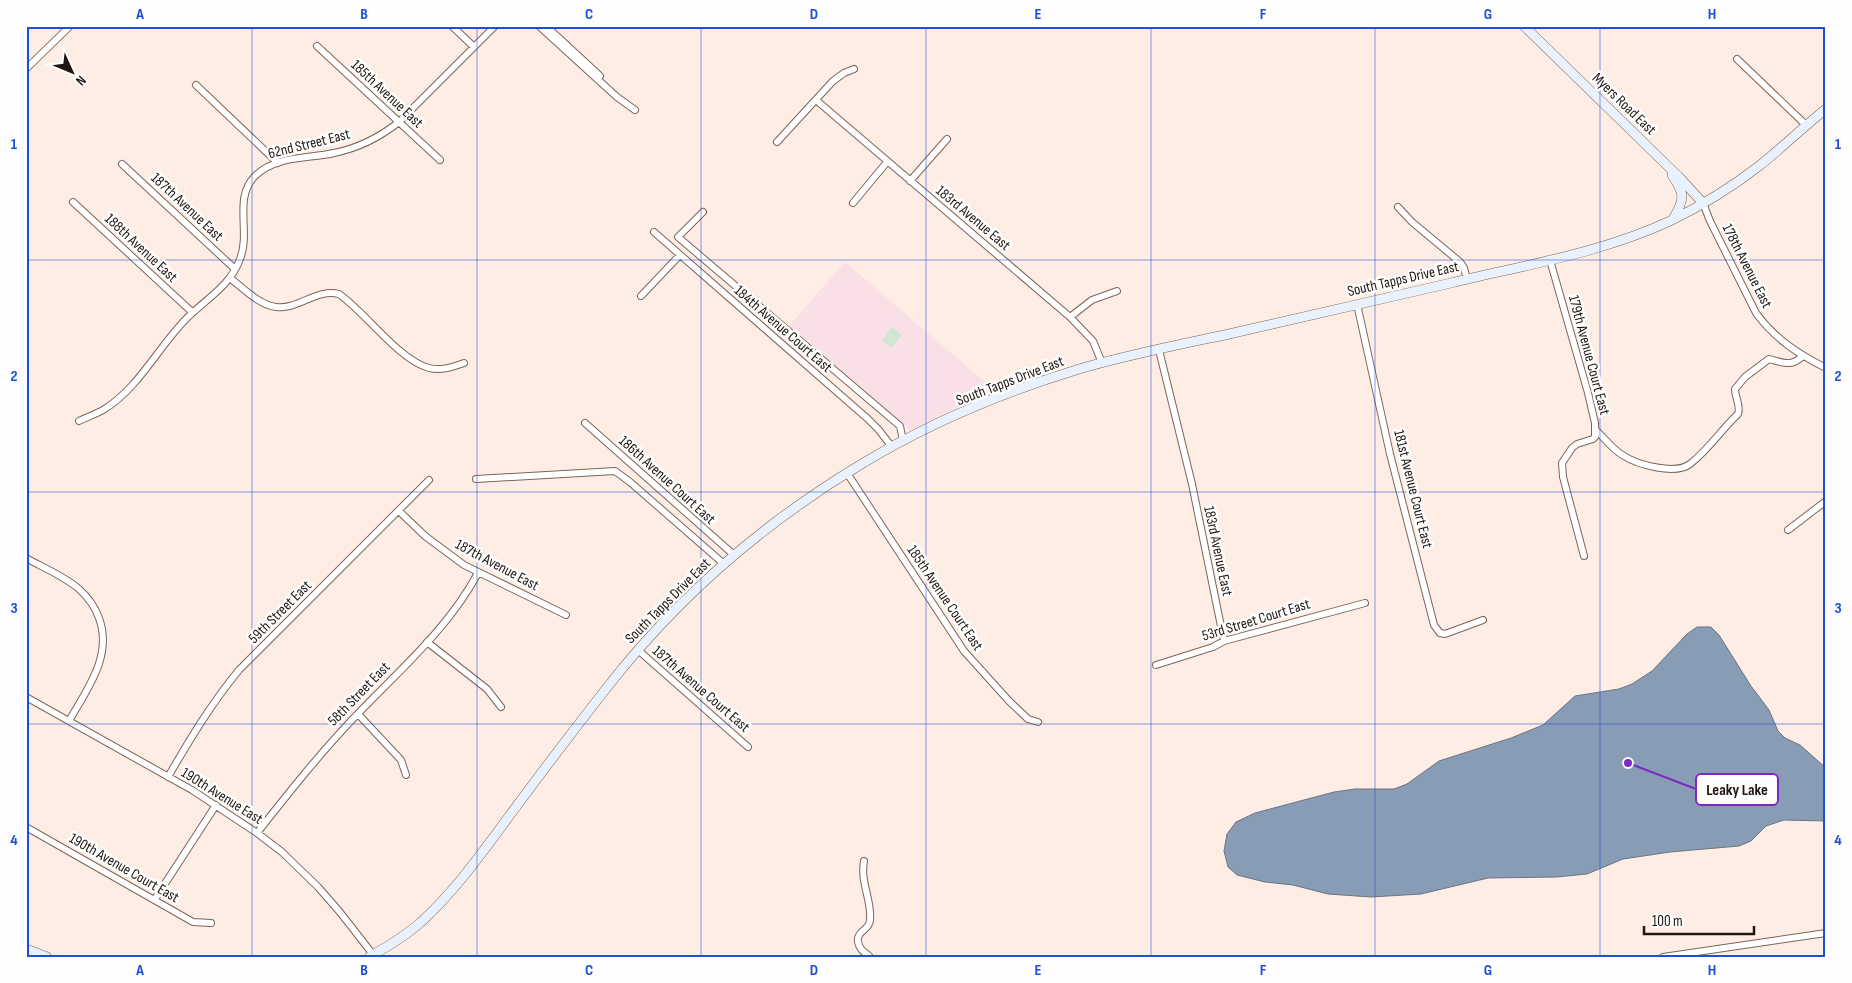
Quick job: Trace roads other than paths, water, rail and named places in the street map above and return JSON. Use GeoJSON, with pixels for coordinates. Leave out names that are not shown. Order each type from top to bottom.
{"type":"FeatureCollection","features":[{"type":"Feature","properties":{"kind":"street"},"geometry":{"type":"LineString","coordinates":[[26,69],[70,26]]}},
{"type":"Feature","properties":{"kind":"street"},"geometry":{"type":"LineString","coordinates":[[452,26],[474,47]]}},
{"type":"Feature","properties":{"kind":"street","name":"62nd Street East"},"geometry":{"type":"LineString","coordinates":[[79,421],[103,410],[124,393],[192,312],[215,294],[230,278],[236,269],[243,249],[243,207],[247,188],[260,172],[278,163],[341,152],[376,138],[398,122],[495,26]]}},
{"type":"Feature","properties":{"kind":"street"},"geometry":{"type":"LineString","coordinates":[[539,26],[617,97],[636,110],[546,26]]}},
{"type":"Feature","properties":{"kind":"street","name":"Myers Road East"},"geometry":{"type":"LineString","coordinates":[[1524,26],[1664,162],[1703,204]]}},
{"type":"Feature","properties":{"kind":"street","name":"185th Avenue East"},"geometry":{"type":"LineString","coordinates":[[317,46],[440,160]]}},
{"type":"Feature","properties":{"kind":"street"},"geometry":{"type":"LineString","coordinates":[[1737,59],[1806,125]]}},
{"type":"Feature","properties":{"kind":"street"},"geometry":{"type":"LineString","coordinates":[[777,142],[834,81],[844,73],[854,69]]}},
{"type":"Feature","properties":{"kind":"street"},"geometry":{"type":"LineString","coordinates":[[196,85],[278,163]]}},
{"type":"Feature","properties":{"kind":"street","name":"183rd Avenue East"},"geometry":{"type":"LineString","coordinates":[[816,100],[1070,317],[1093,341],[1102,363]]}},
{"type":"Feature","properties":{"kind":"street","name":"South Tapps Drive East"},"geometry":{"type":"LineString","coordinates":[[372,956],[409,932],[450,894],[603,693],[638,650],[677,608],[734,555],[792,510],[847,473],[903,441],[955,416],[1003,396],[1102,363],[1609,245],[1703,204],[1759,166],[1826,109]]}},
{"type":"Feature","properties":{"kind":"street"},"geometry":{"type":"LineString","coordinates":[[910,181],[947,138]]}},
{"type":"Feature","properties":{"kind":"street"},"geometry":{"type":"LineString","coordinates":[[853,203],[887,162]]}},
{"type":"Feature","properties":{"kind":"street"},"geometry":{"type":"LineString","coordinates":[[1664,162],[1683,193],[1682,204],[1672,219]]}},
{"type":"Feature","properties":{"kind":"street","name":"187th Avenue East"},"geometry":{"type":"LineString","coordinates":[[122,164],[236,269]]}},
{"type":"Feature","properties":{"kind":"street","name":"188th Avenue East"},"geometry":{"type":"LineString","coordinates":[[73,202],[192,312]]}},
{"type":"Feature","properties":{"kind":"street","name":"178th Avenue East"},"geometry":{"type":"LineString","coordinates":[[1703,204],[1756,313],[1775,336],[1803,356],[1826,368]]}},
{"type":"Feature","properties":{"kind":"street"},"geometry":{"type":"LineString","coordinates":[[1398,207],[1412,222],[1460,262],[1464,268],[1466,279]]}},
{"type":"Feature","properties":{"kind":"street"},"geometry":{"type":"LineString","coordinates":[[703,212],[678,237],[900,426],[903,441]]}},
{"type":"Feature","properties":{"kind":"street","name":"184th Avenue Court East"},"geometry":{"type":"LineString","coordinates":[[654,232],[679,256],[878,429],[892,447]]}},
{"type":"Feature","properties":{"kind":"street"},"geometry":{"type":"LineString","coordinates":[[641,296],[679,256]]}},
{"type":"Feature","properties":{"kind":"street","name":"179th Avenue Court East"},"geometry":{"type":"LineString","coordinates":[[1550,260],[1588,393],[1596,430],[1593,440],[1576,444],[1562,463],[1563,477],[1584,556]]}},
{"type":"Feature","properties":{"kind":"street"},"geometry":{"type":"LineString","coordinates":[[230,278],[255,297],[275,307],[287,306],[328,292],[339,294],[413,361],[430,368],[447,369],[464,363]]}},
{"type":"Feature","properties":{"kind":"street"},"geometry":{"type":"LineString","coordinates":[[1070,317],[1092,300],[1117,291]]}},
{"type":"Feature","properties":{"kind":"street","name":"181st Avenue Court East"},"geometry":{"type":"LineString","coordinates":[[1357,304],[1391,457],[1434,625],[1440,633],[1445,634],[1482,620]]}},
{"type":"Feature","properties":{"kind":"street","name":"183rd Avenue East"},"geometry":{"type":"LineString","coordinates":[[1160,350],[1192,484],[1224,641]]}},
{"type":"Feature","properties":{"kind":"street"},"geometry":{"type":"LineString","coordinates":[[1596,430],[1622,455],[1640,464],[1668,468],[1684,467],[1708,448],[1738,414],[1739,409],[1735,398],[1735,389],[1760,364],[1769,359],[1789,364],[1796,362],[1803,356]]}},
{"type":"Feature","properties":{"kind":"street","name":"186th Avenue Court East"},"geometry":{"type":"LineString","coordinates":[[585,423],[734,555]]}},
{"type":"Feature","properties":{"kind":"street","name":"186th Avenue Court East"},"geometry":{"type":"LineString","coordinates":[[476,479],[615,471],[724,564]]}},
{"type":"Feature","properties":{"kind":"street","name":"185th Avenue Court East"},"geometry":{"type":"LineString","coordinates":[[847,473],[964,651],[1009,701],[1028,719],[1038,722]]}},
{"type":"Feature","properties":{"kind":"street","name":"59th Street East"},"geometry":{"type":"LineString","coordinates":[[168,777],[197,726],[240,670],[429,480]]}},
{"type":"Feature","properties":{"kind":"street"},"geometry":{"type":"LineString","coordinates":[[1788,530],[1826,501]]}},
{"type":"Feature","properties":{"kind":"street","name":"187th Avenue East"},"geometry":{"type":"LineString","coordinates":[[399,511],[438,546],[478,573],[566,615]]}},
{"type":"Feature","properties":{"kind":"street"},"geometry":{"type":"LineString","coordinates":[[26,558],[80,590],[95,607],[101,624],[104,647],[100,664],[68,721]]}},
{"type":"Feature","properties":{"kind":"street","name":"58th Street East"},"geometry":{"type":"LineString","coordinates":[[257,833],[321,754],[455,611],[478,573]]}},
{"type":"Feature","properties":{"kind":"street","name":"53rd Street Court East"},"geometry":{"type":"LineString","coordinates":[[1156,665],[1224,641],[1365,602]]}},
{"type":"Feature","properties":{"kind":"street"},"geometry":{"type":"LineString","coordinates":[[427,642],[487,689],[501,708]]}},
{"type":"Feature","properties":{"kind":"street","name":"187th Avenue Court East"},"geometry":{"type":"LineString","coordinates":[[638,650],[748,746]]}},
{"type":"Feature","properties":{"kind":"street","name":"190th Avenue East"},"geometry":{"type":"LineString","coordinates":[[26,696],[168,777],[257,833],[306,874],[339,910],[372,956]]}},
{"type":"Feature","properties":{"kind":"street"},"geometry":{"type":"LineString","coordinates":[[358,714],[401,760],[406,774]]}},
{"type":"Feature","properties":{"kind":"street"},"geometry":{"type":"LineString","coordinates":[[155,899],[216,806]]}},
{"type":"Feature","properties":{"kind":"street","name":"190th Avenue Court East"},"geometry":{"type":"LineString","coordinates":[[26,827],[194,922],[211,923]]}},
{"type":"Feature","properties":{"kind":"street"},"geometry":{"type":"LineString","coordinates":[[864,862],[862,871],[870,921],[868,926],[860,933],[857,941],[861,949],[870,957]]}},
{"type":"Feature","properties":{"kind":"street"},"geometry":{"type":"LineString","coordinates":[[1663,957],[1826,933]]}},
{"type":"Feature","properties":{"kind":"street"},"geometry":{"type":"LineString","coordinates":[[26,949],[47,957]]}},
{"type":"Feature","properties":{"kind":"water"},"geometry":{"type":"Polygon","coordinates":[[[1697,627],[1711,627],[1719,635],[1751,686],[1769,710],[1778,731],[1785,738],[1800,745],[1826,768],[1826,821],[1784,820],[1766,826],[1751,841],[1739,846],[1670,852],[1623,859],[1587,874],[1557,877],[1488,878],[1421,894],[1371,897],[1328,894],[1293,885],[1265,882],[1237,875],[1228,867],[1224,851],[1227,834],[1236,822],[1255,813],[1334,792],[1355,789],[1394,789],[1407,784],[1439,761],[1511,738],[1543,725],[1575,696],[1619,689],[1632,684],[1652,671],[1687,634],[1697,627]]]}},
{"type":"Feature","properties":{"kind":"place","name":"Leaky Lake"},"geometry":{"type":"Point","coordinates":[1628,763]}}]}
